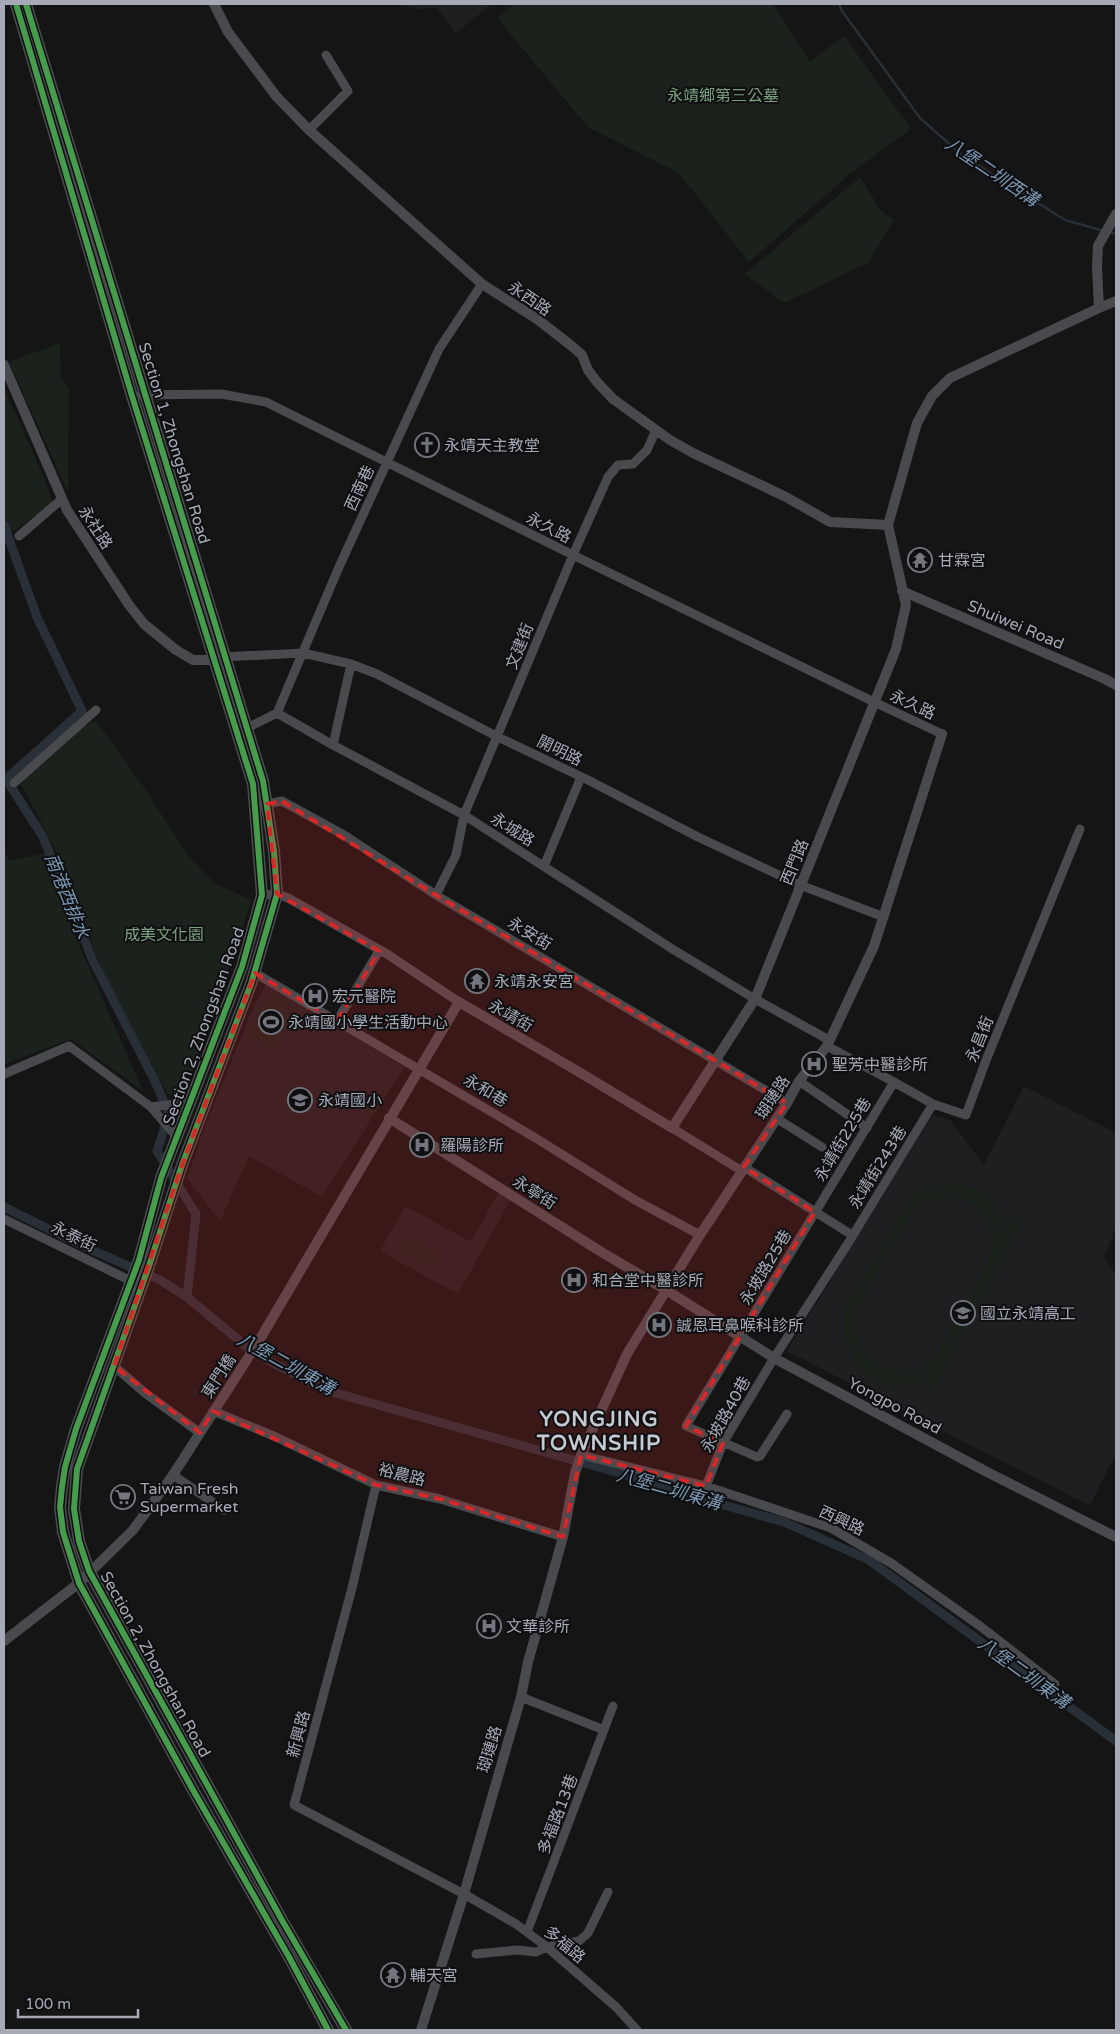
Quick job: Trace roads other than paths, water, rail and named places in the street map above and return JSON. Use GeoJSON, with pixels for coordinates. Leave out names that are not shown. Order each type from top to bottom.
{"type":"FeatureCollection","features":[{"type":"Feature","properties":{"kind":"main road","name":"Section 1, Zhongshan Road"},"geometry":{"type":"LineString","coordinates":[[16,4],[132,396],[219,658],[247,728],[263,781],[261,805],[262,895]]}},
{"type":"Feature","properties":{"kind":"main road","name":"Section 1, Zhongshan Road"},"geometry":{"type":"LineString","coordinates":[[26,4],[146,394],[253,784],[274,851],[277,894]]}},
{"type":"Feature","properties":{"kind":"main road","name":"Section 2, Zhongshan Road"},"geometry":{"type":"LineString","coordinates":[[144,1263],[255,972],[277,894]]}},
{"type":"Feature","properties":{"kind":"main road","name":"Section 2, Zhongshan Road"},"geometry":{"type":"LineString","coordinates":[[144,1263],[161,1178],[242,967],[262,895]]}},
{"type":"Feature","properties":{"kind":"main road"},"geometry":{"type":"LineString","coordinates":[[137,1284],[144,1263]]}},
{"type":"Feature","properties":{"kind":"main road","name":"Section 2, Zhongshan Road"},"geometry":{"type":"LineString","coordinates":[[137,1284],[114,1366],[77,1469],[74,1509],[79,1541],[89,1571],[283,1922],[346,2030]]}},
{"type":"Feature","properties":{"kind":"main road","name":"Section 2, Zhongshan Road"},"geometry":{"type":"LineString","coordinates":[[137,1284],[79,1421],[65,1467],[60,1507],[63,1532],[79,1583],[328,2030]]}},
{"type":"Feature","properties":{"kind":"street","name":"永西路"},"geometry":{"type":"LineString","coordinates":[[214,4],[228,32],[276,96],[309,130],[482,284],[537,319],[573,347],[582,355],[597,382],[613,399],[656,430],[693,453],[786,497],[830,522],[888,525]]}},
{"type":"Feature","properties":{"kind":"street"},"geometry":{"type":"LineString","coordinates":[[309,130],[348,90],[326,54]]}},
{"type":"Feature","properties":{"kind":"street"},"geometry":{"type":"LineString","coordinates":[[888,525],[917,423],[932,396],[950,378],[1110,306],[1097,267],[1098,246],[1116,214]]}},
{"type":"Feature","properties":{"kind":"street","name":"西南巷"},"geometry":{"type":"LineString","coordinates":[[277,713],[339,567],[439,349],[482,284]]}},
{"type":"Feature","properties":{"kind":"street","name":"永社路"},"geometry":{"type":"LineString","coordinates":[[4,365],[62,499],[77,526],[129,604],[144,624],[176,650],[193,660],[219,658]]}},
{"type":"Feature","properties":{"kind":"street","name":"永久路"},"geometry":{"type":"LineString","coordinates":[[132,396],[146,394],[221,394],[266,402],[573,555],[942,734]]}},
{"type":"Feature","properties":{"kind":"street","name":"文建街"},"geometry":{"type":"LineString","coordinates":[[436,895],[456,855],[464,815],[573,555],[608,477],[618,465],[633,464],[647,450],[656,430]]}},
{"type":"Feature","properties":{"kind":"street"},"geometry":{"type":"LineString","coordinates":[[19,536],[62,499]]}},
{"type":"Feature","properties":{"kind":"street","name":"西門路"},"geometry":{"type":"LineString","coordinates":[[672,1128],[754,999],[896,649],[906,605],[888,525]]}},
{"type":"Feature","properties":{"kind":"street","name":"Shuiwei Road"},"geometry":{"type":"LineString","coordinates":[[902,592],[1105,678],[1116,685]]}},
{"type":"Feature","properties":{"kind":"street","name":"開明路"},"geometry":{"type":"LineString","coordinates":[[219,658],[303,652],[351,664],[378,674],[498,737],[582,777],[698,837],[800,885],[884,917]]}},
{"type":"Feature","properties":{"kind":"street"},"geometry":{"type":"LineString","coordinates":[[333,745],[351,664]]}},
{"type":"Feature","properties":{"kind":"street"},"geometry":{"type":"LineString","coordinates":[[14,783],[96,710]]}},
{"type":"Feature","properties":{"kind":"street"},"geometry":{"type":"LineString","coordinates":[[247,728],[277,713]]}},
{"type":"Feature","properties":{"kind":"street","name":"永城路"},"geometry":{"type":"LineString","coordinates":[[277,713],[464,815],[666,945],[828,1043]]}},
{"type":"Feature","properties":{"kind":"street","name":"瑚璉路"},"geometry":{"type":"LineString","coordinates":[[422,2030],[464,1894],[521,1696],[528,1662],[563,1537],[575,1473],[581,1455],[627,1354],[700,1235],[787,1103],[799,1081],[828,1043],[874,946],[942,734]]}},
{"type":"Feature","properties":{"kind":"street"},"geometry":{"type":"LineString","coordinates":[[544,866],[582,777]]}},
{"type":"Feature","properties":{"kind":"street","name":"永安街"},"geometry":{"type":"LineString","coordinates":[[261,805],[282,801],[344,835],[436,895],[787,1103]]}},
{"type":"Feature","properties":{"kind":"street","name":"永昌街"},"geometry":{"type":"LineString","coordinates":[[828,1043],[933,1104],[966,1115],[985,1063],[1080,829]]}},
{"type":"Feature","properties":{"kind":"street","name":"永靖街"},"geometry":{"type":"LineString","coordinates":[[262,895],[277,894],[288,898],[380,951],[458,1002],[852,1235]]}},
{"type":"Feature","properties":{"kind":"street"},"geometry":{"type":"LineString","coordinates":[[337,1021],[380,951]]}},
{"type":"Feature","properties":{"kind":"street","name":"永和巷"},"geometry":{"type":"LineString","coordinates":[[255,972],[419,1068],[635,1200],[700,1235]]}},
{"type":"Feature","properties":{"kind":"street","name":"東門橋"},"geometry":{"type":"LineString","coordinates":[[4,1641],[79,1583],[89,1571],[133,1530],[173,1475],[258,1344],[458,1002]]}},
{"type":"Feature","properties":{"kind":"street"},"geometry":{"type":"LineString","coordinates":[[4,1074],[69,1046],[151,1106],[177,1136]]}},
{"type":"Feature","properties":{"kind":"street"},"geometry":{"type":"LineString","coordinates":[[799,1081],[867,1128]]}},
{"type":"Feature","properties":{"kind":"street","name":"永靖街225巷"},"geometry":{"type":"LineString","coordinates":[[815,1212],[894,1082]]}},
{"type":"Feature","properties":{"kind":"street"},"geometry":{"type":"LineString","coordinates":[[151,1106],[191,1102]]}},
{"type":"Feature","properties":{"kind":"street","name":"永靖街243巷"},"geometry":{"type":"LineString","coordinates":[[847,1245],[933,1104]]}},
{"type":"Feature","properties":{"kind":"street","name":"永寧街"},"geometry":{"type":"LineString","coordinates":[[389,1118],[603,1253],[666,1290]]}},
{"type":"Feature","properties":{"kind":"street"},"geometry":{"type":"LineString","coordinates":[[776,1118],[822,1147]]}},
{"type":"Feature","properties":{"kind":"street","name":"永坡路25巷"},"geometry":{"type":"LineString","coordinates":[[723,1443],[686,1426],[815,1212]]}},
{"type":"Feature","properties":{"kind":"street","name":"永泰街"},"geometry":{"type":"LineString","coordinates":[[4,1219],[137,1284]]}},
{"type":"Feature","properties":{"kind":"street","name":"永坡路40巷"},"geometry":{"type":"LineString","coordinates":[[706,1486],[723,1443],[774,1358],[847,1245]]}},
{"type":"Feature","properties":{"kind":"street","name":"Yongpo Road"},"geometry":{"type":"LineString","coordinates":[[666,1290],[774,1358],[987,1472],[1116,1537]]}},
{"type":"Feature","properties":{"kind":"street"},"geometry":{"type":"LineString","coordinates":[[114,1366],[145,1393],[200,1433]]}},
{"type":"Feature","properties":{"kind":"street","name":"裕農路"},"geometry":{"type":"LineString","coordinates":[[213,1411],[276,1437],[376,1485],[440,1499],[563,1537]]}},
{"type":"Feature","properties":{"kind":"street"},"geometry":{"type":"LineString","coordinates":[[723,1443],[757,1457],[760,1456],[787,1414]]}},
{"type":"Feature","properties":{"kind":"street","name":"西興路"},"geometry":{"type":"LineString","coordinates":[[581,1455],[706,1486],[831,1528],[892,1563],[980,1626],[1055,1684]]}},
{"type":"Feature","properties":{"kind":"street"},"geometry":{"type":"LineString","coordinates":[[173,1475],[224,1510]]}},
{"type":"Feature","properties":{"kind":"street","name":"新興路"},"geometry":{"type":"LineString","coordinates":[[376,1485],[352,1588],[294,1805],[464,1894]]}},
{"type":"Feature","properties":{"kind":"street"},"geometry":{"type":"LineString","coordinates":[[521,1696],[604,1730]]}},
{"type":"Feature","properties":{"kind":"street","name":"多福路13巷"},"geometry":{"type":"LineString","coordinates":[[527,1932],[613,1706]]}},
{"type":"Feature","properties":{"kind":"street"},"geometry":{"type":"LineString","coordinates":[[476,1954],[517,1950],[536,1952],[546,1947],[579,1941],[588,1933],[608,1892]]}},
{"type":"Feature","properties":{"kind":"street","name":"多福路"},"geometry":{"type":"LineString","coordinates":[[464,1894],[527,1932],[616,2007],[637,2030]]}},
{"type":"Feature","properties":{"kind":"waterway","name":"八堡二圳西溝"},"geometry":{"type":"LineString","coordinates":[[839,4],[842,11],[920,118],[962,155],[1065,220],[1104,231]]}},
{"type":"Feature","properties":{"kind":"waterway","name":"八堡二圳西溝"},"geometry":{"type":"LineString","coordinates":[[1109,232],[1116,234]]}},
{"type":"Feature","properties":{"kind":"waterway","name":"南港西排水"},"geometry":{"type":"LineString","coordinates":[[4,525],[37,617],[82,711],[6,779],[43,837],[94,963],[155,1081],[169,1114],[157,1151],[196,1214],[187,1297]]}},
{"type":"Feature","properties":{"kind":"waterway","name":"八堡二圳東溝"},"geometry":{"type":"LineString","coordinates":[[4,1207],[83,1246],[160,1280],[187,1297],[247,1347],[325,1390],[669,1487],[706,1500],[784,1522],[869,1560],[1116,1741]]}},
{"type":"Feature","properties":{"kind":"place","name":"永靖天主教堂"},"geometry":{"type":"Point","coordinates":[427,445]}},
{"type":"Feature","properties":{"kind":"place","name":"甘霖宮"},"geometry":{"type":"Point","coordinates":[920,560]}},
{"type":"Feature","properties":{"kind":"place","name":"永靖永安宮"},"geometry":{"type":"Point","coordinates":[477,981]}},
{"type":"Feature","properties":{"kind":"place","name":"宏元醫院"},"geometry":{"type":"Point","coordinates":[315,996]}},
{"type":"Feature","properties":{"kind":"place","name":"永靖國小學生活動中心"},"geometry":{"type":"Point","coordinates":[271,1022]}},
{"type":"Feature","properties":{"kind":"place","name":"聖芳中醫診所"},"geometry":{"type":"Point","coordinates":[814,1064]}},
{"type":"Feature","properties":{"kind":"place","name":"永靖國小"},"geometry":{"type":"Point","coordinates":[300,1100]}},
{"type":"Feature","properties":{"kind":"place","name":"羅陽診所"},"geometry":{"type":"Point","coordinates":[422,1145]}},
{"type":"Feature","properties":{"kind":"place","name":"和合堂中醫診所"},"geometry":{"type":"Point","coordinates":[574,1280]}},
{"type":"Feature","properties":{"kind":"place","name":"國立永靖高工"},"geometry":{"type":"Point","coordinates":[963,1313]}},
{"type":"Feature","properties":{"kind":"place","name":"誠恩耳鼻喉科診所"},"geometry":{"type":"Point","coordinates":[659,1325]}},
{"type":"Feature","properties":{"kind":"place","name":"Taiwan Fresh Supermarket"},"geometry":{"type":"Point","coordinates":[123,1497]}},
{"type":"Feature","properties":{"kind":"place","name":"文華診所"},"geometry":{"type":"Point","coordinates":[489,1626]}},
{"type":"Feature","properties":{"kind":"place","name":"輔天宮"},"geometry":{"type":"Point","coordinates":[393,1975]}},
{"type":"Feature","properties":{"kind":"district","name":"YONGJING TOWNSHIP"},"geometry":{"type":"Point","coordinates":[599,1431]}},
{"type":"Feature","properties":{"kind":"park label","name":"永靖鄉第三公墓"},"geometry":{"type":"Point","coordinates":[723,95]}},
{"type":"Feature","properties":{"kind":"park label","name":"成美文化園"},"geometry":{"type":"Point","coordinates":[164,934]}}]}
